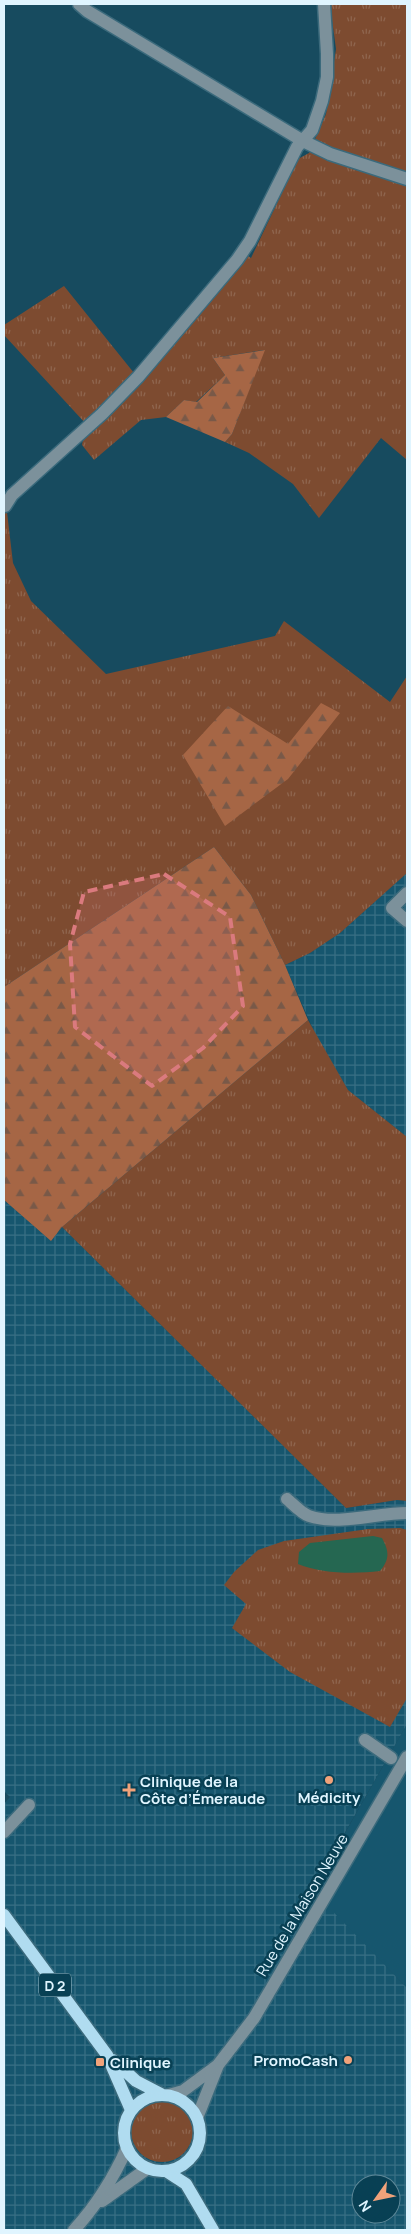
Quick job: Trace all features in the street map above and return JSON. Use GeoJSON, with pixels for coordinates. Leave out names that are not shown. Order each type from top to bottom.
{"type":"FeatureCollection","features":[{"type":"Feature","properties":{"kind":"main road","name":"D 2"},"geometry":{"type":"LineString","coordinates":[[4,1915],[107,2055],[136,2081],[165,2095]]}},
{"type":"Feature","properties":{"kind":"main road","name":"D 2"},"geometry":{"type":"LineString","coordinates":[[107,2055],[131,2110]]}},
{"type":"Feature","properties":{"kind":"main road"},"geometry":{"type":"LineString","coordinates":[[186,2184],[191,2157],[199,2139],[197,2118],[190,2108],[181,2100],[165,2095],[150,2096],[139,2102],[131,2110],[124,2128],[127,2148],[136,2160],[148,2168],[166,2170],[175,2168],[191,2157]]}},
{"type":"Feature","properties":{"kind":"main road"},"geometry":{"type":"LineString","coordinates":[[166,2170],[186,2184],[213,2230]]}},
{"type":"Feature","properties":{"kind":"street"},"geometry":{"type":"LineString","coordinates":[[78,4],[303,141],[330,154],[407,179]]}},
{"type":"Feature","properties":{"kind":"street"},"geometry":{"type":"LineString","coordinates":[[5,506],[12,495],[102,414],[138,377],[237,260],[250,241],[297,147],[312,130],[322,101],[328,54],[324,4]]}},
{"type":"Feature","properties":{"kind":"street"},"geometry":{"type":"LineString","coordinates":[[406,893],[392,908],[407,921]]}},
{"type":"Feature","properties":{"kind":"street"},"geometry":{"type":"LineString","coordinates":[[287,1498],[308,1515],[331,1520],[388,1513],[407,1513]]}},
{"type":"Feature","properties":{"kind":"street"},"geometry":{"type":"LineString","coordinates":[[365,1740],[391,1758]]}},
{"type":"Feature","properties":{"kind":"street","name":"Rue de la Maison Neuve"},"geometry":{"type":"LineString","coordinates":[[197,2118],[218,2065],[254,2018],[407,1757]]}},
{"type":"Feature","properties":{"kind":"street"},"geometry":{"type":"LineString","coordinates":[[4,1832],[29,1806]]}},
{"type":"Feature","properties":{"kind":"street","name":"Rue de la Maison Neuve"},"geometry":{"type":"LineString","coordinates":[[165,2095],[183,2091],[218,2065]]}},
{"type":"Feature","properties":{"kind":"street"},"geometry":{"type":"LineString","coordinates":[[96,2206],[118,2169],[127,2148]]}},
{"type":"Feature","properties":{"kind":"street"},"geometry":{"type":"LineString","coordinates":[[74,2230],[96,2206],[148,2168]]}},
{"type":"Feature","properties":{"kind":"highlighted area"},"geometry":{"type":"Polygon","coordinates":[[[164,874],[230,917],[243,1006],[203,1048],[152,1086],[75,1027],[70,944],[84,892],[164,874]]]}},
{"type":"Feature","properties":{"kind":"shaded area"},"geometry":{"type":"Polygon","coordinates":[[[407,873],[407,1137],[348,1090],[317,1038],[285,965],[310,953],[340,933],[407,873]]]}},
{"type":"Feature","properties":{"kind":"shaded area"},"geometry":{"type":"Polygon","coordinates":[[[4,1200],[51,1241],[62,1227],[346,1508],[397,1500],[407,1501],[407,1724],[312,1890],[407,1988],[407,2230],[4,2230],[4,1804],[10,1797],[4,1791],[4,1200]]]}},
{"type":"Feature","properties":{"kind":"shaded area"},"geometry":{"type":"Polygon","coordinates":[[[373,1536],[382,1538],[387,1551],[386,1563],[380,1571],[360,1573],[339,1572],[317,1570],[298,1564],[299,1552],[310,1543],[373,1536]]]}},
{"type":"Feature","properties":{"kind":"shaded area"},"geometry":{"type":"Polygon","coordinates":[[[407,1724],[407,1988],[312,1891],[407,1724]]]}},
{"type":"Feature","properties":{"kind":"green space"},"geometry":{"type":"Polygon","coordinates":[[[326,4],[407,4],[407,460],[381,438],[319,518],[293,484],[249,453],[225,442],[232,434],[264,350],[213,358],[225,375],[196,402],[184,400],[166,417],[141,420],[94,460],[82,445],[86,424],[4,335],[4,325],[64,286],[134,373],[238,249],[251,258],[298,159],[309,153],[326,114],[336,49],[330,5],[326,4]]]}},
{"type":"Feature","properties":{"kind":"green space"},"geometry":{"type":"Polygon","coordinates":[[[265,350],[232,434],[225,442],[166,417],[184,400],[197,402],[225,375],[213,358],[265,350]]]}},
{"type":"Feature","properties":{"kind":"green space"},"geometry":{"type":"Polygon","coordinates":[[[4,507],[7,512],[13,563],[31,601],[106,674],[275,636],[284,621],[390,702],[407,676],[407,873],[340,933],[310,953],[285,965],[251,895],[214,847],[4,987],[4,507]]]}},
{"type":"Feature","properties":{"kind":"green space"},"geometry":{"type":"Polygon","coordinates":[[[321,703],[340,713],[288,779],[225,826],[183,755],[228,706],[288,744],[321,703]]]}},
{"type":"Feature","properties":{"kind":"green space"},"geometry":{"type":"Polygon","coordinates":[[[214,847],[251,895],[285,965],[308,1020],[62,1227],[51,1241],[4,1200],[4,987],[214,847]]]}},
{"type":"Feature","properties":{"kind":"green space"},"geometry":{"type":"Polygon","coordinates":[[[308,1020],[348,1090],[407,1137],[407,1501],[397,1500],[346,1508],[62,1227],[308,1020]]]}},
{"type":"Feature","properties":{"kind":"green space"},"geometry":{"type":"Polygon","coordinates":[[[400,1528],[407,1530],[407,1698],[390,1727],[290,1672],[232,1628],[246,1604],[224,1585],[234,1572],[258,1550],[284,1541],[368,1529],[400,1528]]]}},
{"type":"Feature","properties":{"kind":"green space"},"geometry":{"type":"Polygon","coordinates":[[[156,2100],[168,2100],[184,2109],[191,2119],[193,2131],[191,2143],[184,2153],[168,2162],[156,2162],[145,2157],[136,2148],[131,2137],[131,2125],[136,2114],[145,2105],[156,2100]]]}},
{"type":"Feature","properties":{"kind":"place","name":"Médicity"},"geometry":{"type":"Point","coordinates":[329,1780]}},
{"type":"Feature","properties":{"kind":"place","name":"Clinique de la Côte d’Émeraude"},"geometry":{"type":"Point","coordinates":[129,1790]}},
{"type":"Feature","properties":{"kind":"place","name":"PromoCash"},"geometry":{"type":"Point","coordinates":[348,2060]}},
{"type":"Feature","properties":{"kind":"place","name":"Clinique"},"geometry":{"type":"Point","coordinates":[100,2062]}}]}
